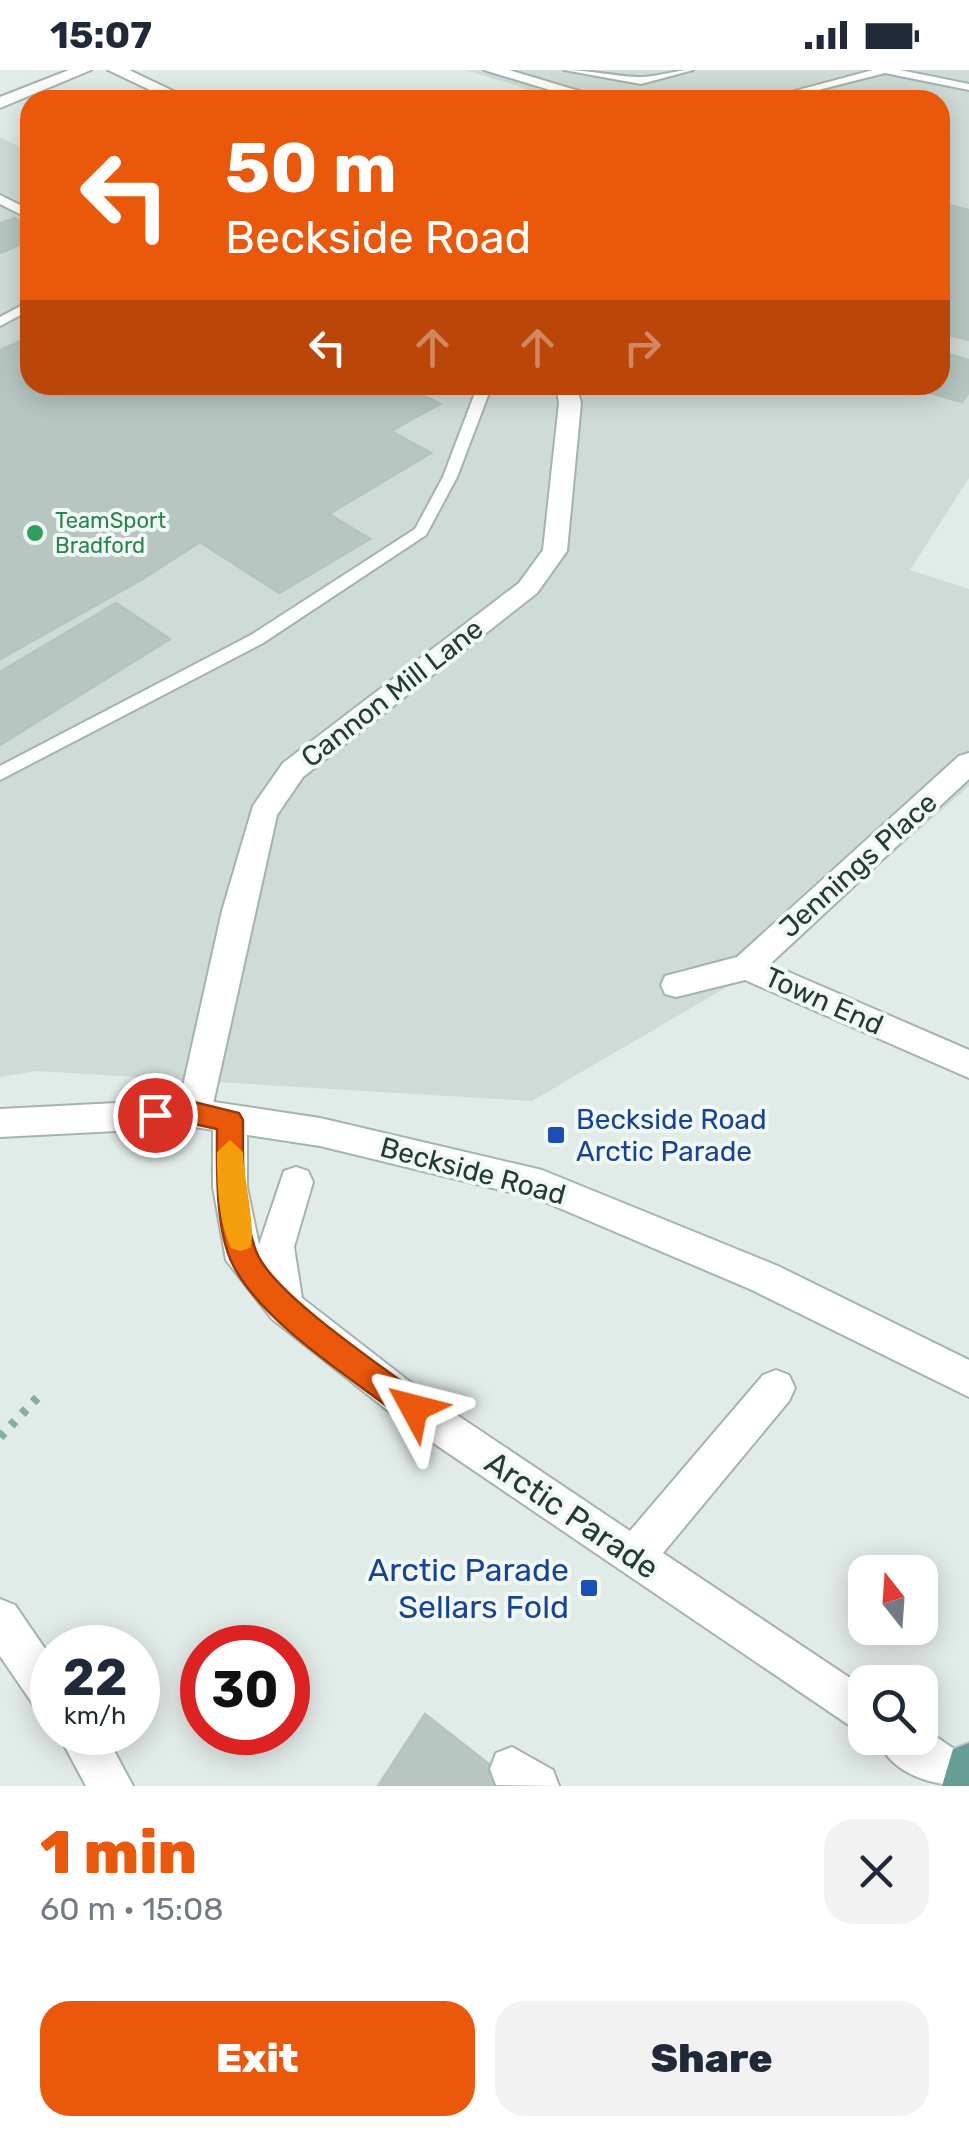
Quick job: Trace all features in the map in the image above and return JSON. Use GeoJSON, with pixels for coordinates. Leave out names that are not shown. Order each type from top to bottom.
{"type":"FeatureCollection","features":[{"type":"Feature","properties":{"kind":"street"},"geometry":{"type":"LineString","coordinates":[[116,70],[161,90]]}},
{"type":"Feature","properties":{"kind":"street"},"geometry":{"type":"LineString","coordinates":[[492,70],[565,90]]}},
{"type":"Feature","properties":{"kind":"street"},"geometry":{"type":"LineString","coordinates":[[27,90],[68,72]]}},
{"type":"Feature","properties":{"kind":"street","name":"Cannon Mill Lane"},"geometry":{"type":"LineString","coordinates":[[194,1113],[263,813],[293,770],[528,588],[555,551],[568,395]]}},
{"type":"Feature","properties":{"kind":"street","name":"Jennings Place"},"geometry":{"type":"LineString","coordinates":[[746,967],[969,763]]}},
{"type":"Feature","properties":{"kind":"street","name":"Town End"},"geometry":{"type":"LineString","coordinates":[[676,984],[746,967],[969,1064]]}},
{"type":"Feature","properties":{"kind":"street","name":"Beckside Road"},"geometry":{"type":"LineString","coordinates":[[0,1123],[194,1113],[320,1132],[542,1184],[765,1278],[969,1379]]}},
{"type":"Feature","properties":{"kind":"street","name":"Arctic Parade"},"geometry":{"type":"LineString","coordinates":[[230,1120],[230,1187],[244,1260],[285,1307],[414,1408],[848,1703]]}},
{"type":"Feature","properties":{"kind":"street"},"geometry":{"type":"LineString","coordinates":[[285,1307],[276,1247],[296,1182]]}},
{"type":"Feature","properties":{"kind":"street"},"geometry":{"type":"LineString","coordinates":[[634,1558],[776,1388]]}},
{"type":"Feature","properties":{"kind":"street"},"geometry":{"type":"LineString","coordinates":[[0,1620],[30,1663]]}},
{"type":"Feature","properties":{"kind":"street"},"geometry":{"type":"LineString","coordinates":[[94,1755],[112,1786]]}},
{"type":"Feature","properties":{"kind":"street"},"geometry":{"type":"LineString","coordinates":[[927,1755],[966,1778]]}},
{"type":"Feature","properties":{"kind":"lane"},"geometry":{"type":"LineString","coordinates":[[570,70],[640,82],[688,70]]}},
{"type":"Feature","properties":{"kind":"lane"},"geometry":{"type":"LineString","coordinates":[[806,90],[885,70],[969,87]]}},
{"type":"Feature","properties":{"kind":"lane"},"geometry":{"type":"LineString","coordinates":[[0,774],[257,639],[421,532],[450,477],[481,395]]}},
{"type":"Feature","properties":{"kind":"path"},"geometry":{"type":"LineString","coordinates":[[0,1437],[39,1396]]}},
{"type":"Feature","properties":{"kind":"shaded area"},"geometry":{"type":"Polygon","coordinates":[[[466,70],[969,70],[969,478],[910,570],[969,589],[969,786],[768,963],[532,1101],[37,1071],[0,1077],[0,137],[20,147],[20,395],[950,395],[950,90],[530,90],[466,70]]]}},
{"type":"Feature","properties":{"kind":"building"},"geometry":{"type":"Polygon","coordinates":[[[950,205],[969,210],[969,340],[950,335],[950,205]]]}},
{"type":"Feature","properties":{"kind":"building"},"geometry":{"type":"Polygon","coordinates":[[[15,218],[20,221],[20,245],[0,253],[0,223],[15,218]]]}},
{"type":"Feature","properties":{"kind":"building"},"geometry":{"type":"Polygon","coordinates":[[[20,341],[20,395],[423,395],[440,404],[391,431],[431,453],[329,514],[370,539],[279,593],[200,542],[141,580],[0,487],[0,350],[20,341]]]}},
{"type":"Feature","properties":{"kind":"building"},"geometry":{"type":"Polygon","coordinates":[[[950,355],[969,360],[969,392],[962,402],[938,395],[950,395],[950,355]]]}},
{"type":"Feature","properties":{"kind":"building","name":"TeamSport Bradford"},"geometry":{"type":"Polygon","coordinates":[[[0,487],[141,580],[0,659],[0,487]]]}},
{"type":"Feature","properties":{"kind":"building"},"geometry":{"type":"Polygon","coordinates":[[[116,603],[170,639],[0,745],[0,672],[116,603]]]}},
{"type":"Feature","properties":{"kind":"building"},"geometry":{"type":"Polygon","coordinates":[[[425,1714],[517,1786],[378,1786],[425,1714]]]}},
{"type":"Feature","properties":{"kind":"slow traffic"},"geometry":{"type":"LineString","coordinates":[[230,1152],[230,1187],[240,1239]]}},
{"type":"Feature","properties":{"kind":"place","name":"TeamSport Bradford"},"geometry":{"type":"Point","coordinates":[35,533]}},
{"type":"Feature","properties":{"kind":"place","name":"Beckside Road Arctic Parade"},"geometry":{"type":"Point","coordinates":[556,1135]}},
{"type":"Feature","properties":{"kind":"place","name":"Arctic Parade Sellars Fold"},"geometry":{"type":"Point","coordinates":[589,1588]}},
{"type":"Feature","properties":{"kind":"route"},"geometry":{"type":"LineString","coordinates":[[155,1115],[194,1113],[230,1120],[230,1187],[244,1260],[285,1307],[414,1408]]}}]}
